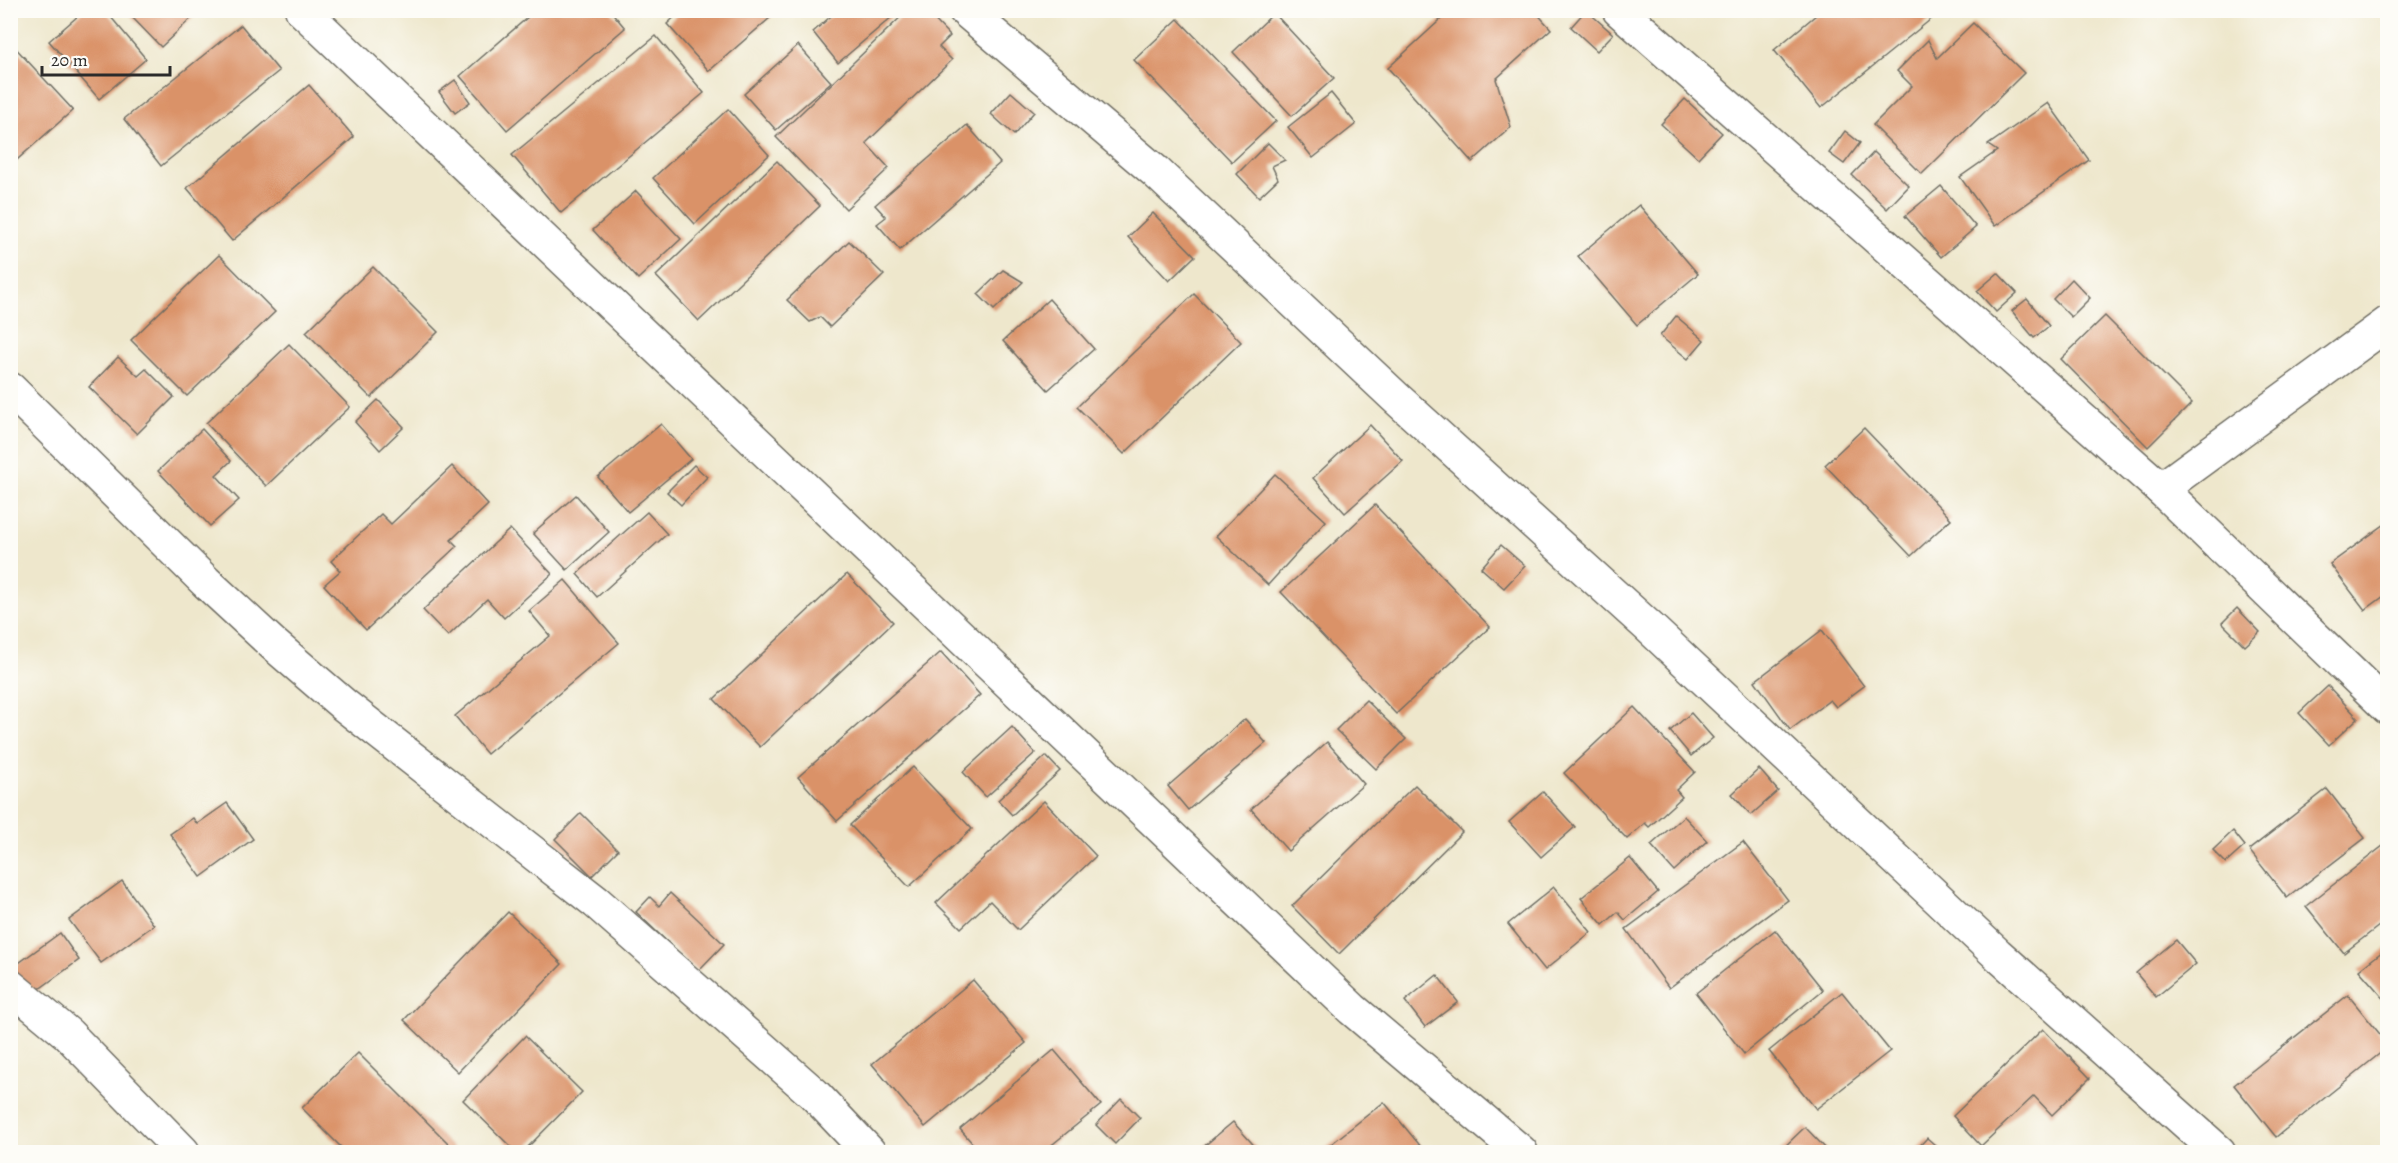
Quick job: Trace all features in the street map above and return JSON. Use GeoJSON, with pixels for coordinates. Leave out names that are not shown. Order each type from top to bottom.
{"type":"FeatureCollection","features":[{"type":"Feature","properties":{"kind":"street"},"geometry":{"type":"LineString","coordinates":[[302,10],[1352,1010],[1521,1152]]}},
{"type":"Feature","properties":{"kind":"street"},"geometry":{"type":"LineString","coordinates":[[965,10],[1156,172],[1395,397],[1649,627],[1997,954],[2219,1152]]}},
{"type":"Feature","properties":{"kind":"street"},"geometry":{"type":"LineString","coordinates":[[1619,10],[2161,489],[2388,708]]}},
{"type":"Feature","properties":{"kind":"street"},"geometry":{"type":"LineString","coordinates":[[2161,489],[2388,323]]}},
{"type":"Feature","properties":{"kind":"street"},"geometry":{"type":"LineString","coordinates":[[10,388],[273,644],[344,705],[596,903],[814,1094],[869,1152]]}},
{"type":"Feature","properties":{"kind":"street"},"geometry":{"type":"LineString","coordinates":[[10,986],[68,1034],[183,1152]]}},
{"type":"Feature","properties":{"kind":"building"},"geometry":{"type":"Polygon","coordinates":[[[85,10],[105,10],[146,59],[99,99],[49,41],[85,10]]]}},
{"type":"Feature","properties":{"kind":"building"},"geometry":{"type":"Polygon","coordinates":[[[135,10],[200,10],[161,47],[130,15],[135,10]]]}},
{"type":"Feature","properties":{"kind":"building"},"geometry":{"type":"Polygon","coordinates":[[[536,10],[610,10],[625,28],[507,130],[460,76],[536,10]]]}},
{"type":"Feature","properties":{"kind":"building"},"geometry":{"type":"Polygon","coordinates":[[[682,10],[779,10],[709,71],[667,24],[682,10]]]}},
{"type":"Feature","properties":{"kind":"building"},"geometry":{"type":"Polygon","coordinates":[[[838,10],[900,10],[838,63],[813,32],[838,10]]]}},
{"type":"Feature","properties":{"kind":"building"},"geometry":{"type":"Polygon","coordinates":[[[908,10],[925,10],[950,36],[939,47],[952,60],[866,143],[889,168],[846,209],[776,137],[908,10]]]}},
{"type":"Feature","properties":{"kind":"building"},"geometry":{"type":"Polygon","coordinates":[[[1451,10],[1534,10],[1551,29],[1496,79],[1511,127],[1472,162],[1388,68],[1451,10]]]}},
{"type":"Feature","properties":{"kind":"building"},"geometry":{"type":"Polygon","coordinates":[[[1586,10],[1613,34],[1597,51],[1571,27],[1586,10]]]}},
{"type":"Feature","properties":{"kind":"building"},"geometry":{"type":"Polygon","coordinates":[[[1822,10],[1930,10],[1935,16],[1821,108],[1774,50],[1822,10]]]}},
{"type":"Feature","properties":{"kind":"building"},"geometry":{"type":"Polygon","coordinates":[[[1274,13],[1334,78],[1292,116],[1233,52],[1274,13]]]}},
{"type":"Feature","properties":{"kind":"building"},"geometry":{"type":"Polygon","coordinates":[[[1178,19],[1276,121],[1232,162],[1134,60],[1178,19]]]}},
{"type":"Feature","properties":{"kind":"building"},"geometry":{"type":"Polygon","coordinates":[[[1973,23],[2024,73],[1922,174],[1873,125],[1912,86],[1897,71],[1928,40],[1937,58],[1973,23]]]}},
{"type":"Feature","properties":{"kind":"building"},"geometry":{"type":"Polygon","coordinates":[[[241,25],[279,71],[161,166],[124,119],[241,25]]]}},
{"type":"Feature","properties":{"kind":"building"},"geometry":{"type":"Polygon","coordinates":[[[656,36],[704,93],[561,213],[512,155],[656,36]]]}},
{"type":"Feature","properties":{"kind":"building"},"geometry":{"type":"Polygon","coordinates":[[[10,42],[73,110],[10,166],[10,42]]]}},
{"type":"Feature","properties":{"kind":"building"},"geometry":{"type":"Polygon","coordinates":[[[798,45],[831,82],[776,130],[744,94],[798,45]]]}},
{"type":"Feature","properties":{"kind":"building"},"geometry":{"type":"Polygon","coordinates":[[[455,80],[470,102],[455,113],[439,92],[455,80]]]}},
{"type":"Feature","properties":{"kind":"building"},"geometry":{"type":"Polygon","coordinates":[[[309,85],[354,137],[232,241],[187,188],[309,85]]]}},
{"type":"Feature","properties":{"kind":"building"},"geometry":{"type":"Polygon","coordinates":[[[1011,92],[1034,112],[1014,135],[991,114],[1011,92]]]}},
{"type":"Feature","properties":{"kind":"building"},"geometry":{"type":"Polygon","coordinates":[[[1331,93],[1356,124],[1313,158],[1288,127],[1331,93]]]}},
{"type":"Feature","properties":{"kind":"building"},"geometry":{"type":"Polygon","coordinates":[[[1685,99],[1722,133],[1698,158],[1661,124],[1685,99]]]}},
{"type":"Feature","properties":{"kind":"building"},"geometry":{"type":"Polygon","coordinates":[[[2048,103],[2089,160],[1995,226],[1960,177],[1997,151],[1988,145],[2048,103]]]}},
{"type":"Feature","properties":{"kind":"building"},"geometry":{"type":"Polygon","coordinates":[[[728,109],[769,155],[695,224],[653,178],[728,109]]]}},
{"type":"Feature","properties":{"kind":"building"},"geometry":{"type":"Polygon","coordinates":[[[967,125],[1000,163],[900,250],[877,224],[886,217],[875,205],[967,125]]]}},
{"type":"Feature","properties":{"kind":"building"},"geometry":{"type":"Polygon","coordinates":[[[1845,131],[1860,143],[1844,164],[1829,153],[1845,131]]]}},
{"type":"Feature","properties":{"kind":"building"},"geometry":{"type":"Polygon","coordinates":[[[1268,143],[1285,160],[1272,166],[1278,179],[1259,197],[1237,174],[1268,143]]]}},
{"type":"Feature","properties":{"kind":"building"},"geometry":{"type":"Polygon","coordinates":[[[1874,152],[1909,186],[1887,209],[1852,175],[1874,152]]]}},
{"type":"Feature","properties":{"kind":"building"},"geometry":{"type":"Polygon","coordinates":[[[777,161],[820,206],[699,321],[656,276],[777,161]]]}},
{"type":"Feature","properties":{"kind":"building"},"geometry":{"type":"Polygon","coordinates":[[[1941,186],[1976,227],[1941,257],[1905,216],[1941,186]]]}},
{"type":"Feature","properties":{"kind":"building"},"geometry":{"type":"Polygon","coordinates":[[[636,191],[681,239],[638,279],[593,230],[636,191]]]}},
{"type":"Feature","properties":{"kind":"building"},"geometry":{"type":"Polygon","coordinates":[[[1639,205],[1698,274],[1637,325],[1578,256],[1639,205]]]}},
{"type":"Feature","properties":{"kind":"building"},"geometry":{"type":"Polygon","coordinates":[[[1153,213],[1195,256],[1169,281],[1128,237],[1153,213]]]}},
{"type":"Feature","properties":{"kind":"building"},"geometry":{"type":"Polygon","coordinates":[[[849,241],[884,275],[830,327],[820,317],[810,322],[787,300],[849,241]]]}},
{"type":"Feature","properties":{"kind":"building"},"geometry":{"type":"Polygon","coordinates":[[[219,255],[275,312],[187,396],[131,340],[219,255]]]}},
{"type":"Feature","properties":{"kind":"building"},"geometry":{"type":"Polygon","coordinates":[[[373,267],[438,332],[371,398],[306,332],[373,267]]]}},
{"type":"Feature","properties":{"kind":"building"},"geometry":{"type":"Polygon","coordinates":[[[1003,270],[1023,282],[994,310],[978,294],[1003,270]]]}},
{"type":"Feature","properties":{"kind":"building"},"geometry":{"type":"Polygon","coordinates":[[[1998,273],[2017,293],[1996,312],[1977,291],[1998,273]]]}},
{"type":"Feature","properties":{"kind":"building"},"geometry":{"type":"Polygon","coordinates":[[[2072,279],[2090,298],[2071,317],[2053,299],[2072,279]]]}},
{"type":"Feature","properties":{"kind":"building"},"geometry":{"type":"Polygon","coordinates":[[[1194,294],[1241,342],[1124,454],[1077,407],[1194,294]]]}},
{"type":"Feature","properties":{"kind":"building"},"geometry":{"type":"Polygon","coordinates":[[[1049,299],[1094,349],[1048,390],[1003,341],[1049,299]]]}},
{"type":"Feature","properties":{"kind":"building"},"geometry":{"type":"Polygon","coordinates":[[[2027,299],[2049,326],[2034,338],[2012,311],[2027,299]]]}},
{"type":"Feature","properties":{"kind":"building"},"geometry":{"type":"Polygon","coordinates":[[[1676,316],[1704,340],[1688,359],[1660,336],[1676,316]]]}},
{"type":"Feature","properties":{"kind":"building"},"geometry":{"type":"Polygon","coordinates":[[[2105,316],[2192,403],[2148,447],[2061,359],[2105,316]]]}},
{"type":"Feature","properties":{"kind":"building"},"geometry":{"type":"Polygon","coordinates":[[[289,344],[350,407],[266,486],[206,423],[289,344]]]}},
{"type":"Feature","properties":{"kind":"building"},"geometry":{"type":"Polygon","coordinates":[[[118,357],[138,376],[146,369],[174,397],[137,434],[89,387],[118,357]]]}},
{"type":"Feature","properties":{"kind":"building"},"geometry":{"type":"Polygon","coordinates":[[[378,400],[404,427],[380,450],[355,422],[378,400]]]}},
{"type":"Feature","properties":{"kind":"building"},"geometry":{"type":"Polygon","coordinates":[[[661,424],[691,459],[628,512],[598,477],[661,424]]]}},
{"type":"Feature","properties":{"kind":"building"},"geometry":{"type":"Polygon","coordinates":[[[1370,425],[1403,461],[1345,513],[1313,478],[1370,425]]]}},
{"type":"Feature","properties":{"kind":"building"},"geometry":{"type":"Polygon","coordinates":[[[1864,428],[1951,519],[1911,556],[1825,465],[1864,428]]]}},
{"type":"Feature","properties":{"kind":"building"},"geometry":{"type":"Polygon","coordinates":[[[202,429],[231,461],[216,475],[239,500],[210,526],[158,471],[202,429]]]}},
{"type":"Feature","properties":{"kind":"building"},"geometry":{"type":"Polygon","coordinates":[[[694,465],[707,477],[681,505],[667,492],[694,465]]]}},
{"type":"Feature","properties":{"kind":"building"},"geometry":{"type":"Polygon","coordinates":[[[452,466],[488,505],[451,540],[457,546],[366,630],[324,585],[340,571],[331,561],[381,514],[391,524],[452,466]]]}},
{"type":"Feature","properties":{"kind":"building"},"geometry":{"type":"Polygon","coordinates":[[[1275,474],[1326,521],[1268,585],[1216,536],[1275,474]]]}},
{"type":"Feature","properties":{"kind":"building"},"geometry":{"type":"Polygon","coordinates":[[[576,495],[609,532],[567,570],[533,533],[576,495]]]}},
{"type":"Feature","properties":{"kind":"building"},"geometry":{"type":"Polygon","coordinates":[[[1375,505],[1490,627],[1396,714],[1281,592],[1375,505]]]}},
{"type":"Feature","properties":{"kind":"building"},"geometry":{"type":"Polygon","coordinates":[[[647,512],[667,534],[597,597],[577,574],[647,512]]]}},
{"type":"Feature","properties":{"kind":"building"},"geometry":{"type":"Polygon","coordinates":[[[2388,522],[2388,593],[2365,610],[2330,564],[2388,522]]]}},
{"type":"Feature","properties":{"kind":"building"},"geometry":{"type":"Polygon","coordinates":[[[510,529],[552,574],[504,618],[487,599],[448,636],[423,610],[510,529]]]}},
{"type":"Feature","properties":{"kind":"building"},"geometry":{"type":"Polygon","coordinates":[[[1501,545],[1525,566],[1504,588],[1481,568],[1501,545]]]}},
{"type":"Feature","properties":{"kind":"building"},"geometry":{"type":"Polygon","coordinates":[[[847,574],[893,622],[760,747],[714,699],[847,574]]]}},
{"type":"Feature","properties":{"kind":"building"},"geometry":{"type":"Polygon","coordinates":[[[565,580],[619,643],[487,754],[455,716],[550,636],[529,611],[565,580]]]}},
{"type":"Feature","properties":{"kind":"building"},"geometry":{"type":"Polygon","coordinates":[[[2237,608],[2260,632],[2245,646],[2222,623],[2237,608]]]}},
{"type":"Feature","properties":{"kind":"building"},"geometry":{"type":"Polygon","coordinates":[[[1822,630],[1864,686],[1836,707],[1830,700],[1790,730],[1755,681],[1822,630]]]}},
{"type":"Feature","properties":{"kind":"building"},"geometry":{"type":"Polygon","coordinates":[[[941,652],[980,695],[837,821],[798,777],[941,652]]]}},
{"type":"Feature","properties":{"kind":"building"},"geometry":{"type":"Polygon","coordinates":[[[2328,686],[2358,718],[2329,745],[2299,713],[2328,686]]]}},
{"type":"Feature","properties":{"kind":"building"},"geometry":{"type":"Polygon","coordinates":[[[1366,700],[1406,739],[1376,769],[1336,730],[1366,700]]]}},
{"type":"Feature","properties":{"kind":"building"},"geometry":{"type":"Polygon","coordinates":[[[1634,707],[1695,772],[1676,790],[1682,797],[1649,827],[1645,823],[1627,839],[1564,773],[1634,707]]]}},
{"type":"Feature","properties":{"kind":"building"},"geometry":{"type":"Polygon","coordinates":[[[1691,713],[1713,738],[1691,756],[1670,731],[1691,713]]]}},
{"type":"Feature","properties":{"kind":"building"},"geometry":{"type":"Polygon","coordinates":[[[1245,719],[1266,743],[1188,810],[1168,786],[1245,719]]]}},
{"type":"Feature","properties":{"kind":"building"},"geometry":{"type":"Polygon","coordinates":[[[1012,727],[1035,753],[986,797],[963,772],[1012,727]]]}},
{"type":"Feature","properties":{"kind":"building"},"geometry":{"type":"Polygon","coordinates":[[[1327,742],[1364,784],[1288,851],[1251,809],[1327,742]]]}},
{"type":"Feature","properties":{"kind":"building"},"geometry":{"type":"Polygon","coordinates":[[[1046,756],[1060,771],[1012,815],[998,800],[1046,756]]]}},
{"type":"Feature","properties":{"kind":"building"},"geometry":{"type":"Polygon","coordinates":[[[913,767],[972,829],[909,887],[850,825],[913,767]]]}},
{"type":"Feature","properties":{"kind":"building"},"geometry":{"type":"Polygon","coordinates":[[[1759,769],[1778,791],[1751,815],[1732,794],[1759,769]]]}},
{"type":"Feature","properties":{"kind":"building"},"geometry":{"type":"Polygon","coordinates":[[[1415,785],[1462,832],[1339,954],[1292,906],[1415,785]]]}},
{"type":"Feature","properties":{"kind":"building"},"geometry":{"type":"Polygon","coordinates":[[[2327,789],[2365,838],[2287,898],[2249,850],[2327,789]]]}},
{"type":"Feature","properties":{"kind":"building"},"geometry":{"type":"Polygon","coordinates":[[[1543,792],[1575,827],[1541,857],[1509,822],[1543,792]]]}},
{"type":"Feature","properties":{"kind":"building"},"geometry":{"type":"Polygon","coordinates":[[[1044,801],[1096,856],[1018,930],[990,901],[961,928],[936,903],[1044,801]]]}},
{"type":"Feature","properties":{"kind":"building"},"geometry":{"type":"Polygon","coordinates":[[[227,803],[253,839],[201,877],[170,834],[193,818],[197,824],[227,803]]]}},
{"type":"Feature","properties":{"kind":"building"},"geometry":{"type":"Polygon","coordinates":[[[581,813],[618,850],[592,876],[555,839],[581,813]]]}},
{"type":"Feature","properties":{"kind":"building"},"geometry":{"type":"Polygon","coordinates":[[[1684,816],[1707,841],[1674,871],[1651,845],[1684,816]]]}},
{"type":"Feature","properties":{"kind":"building"},"geometry":{"type":"Polygon","coordinates":[[[2233,831],[2245,846],[2226,863],[2213,850],[2233,831]]]}},
{"type":"Feature","properties":{"kind":"building"},"geometry":{"type":"Polygon","coordinates":[[[1743,842],[1788,900],[1669,988],[1626,929],[1743,842]]]}},
{"type":"Feature","properties":{"kind":"building"},"geometry":{"type":"Polygon","coordinates":[[[2388,842],[2388,919],[2344,953],[2306,906],[2388,842]]]}},
{"type":"Feature","properties":{"kind":"building"},"geometry":{"type":"Polygon","coordinates":[[[1630,858],[1658,892],[1625,920],[1618,912],[1603,925],[1581,898],[1630,858]]]}},
{"type":"Feature","properties":{"kind":"building"},"geometry":{"type":"Polygon","coordinates":[[[122,881],[154,925],[101,963],[69,920],[122,881]]]}},
{"type":"Feature","properties":{"kind":"building"},"geometry":{"type":"Polygon","coordinates":[[[1554,887],[1591,932],[1545,970],[1508,924],[1554,887]]]}},
{"type":"Feature","properties":{"kind":"building"},"geometry":{"type":"Polygon","coordinates":[[[670,893],[724,944],[698,971],[636,912],[650,897],[659,906],[670,893]]]}},
{"type":"Feature","properties":{"kind":"building"},"geometry":{"type":"Polygon","coordinates":[[[508,912],[562,964],[458,1072],[404,1020],[508,912]]]}},
{"type":"Feature","properties":{"kind":"building"},"geometry":{"type":"Polygon","coordinates":[[[1775,930],[1823,990],[1744,1054],[1696,993],[1775,930]]]}},
{"type":"Feature","properties":{"kind":"building"},"geometry":{"type":"Polygon","coordinates":[[[60,933],[79,960],[31,995],[12,968],[60,933]]]}},
{"type":"Feature","properties":{"kind":"building"},"geometry":{"type":"Polygon","coordinates":[[[2176,940],[2196,964],[2156,997],[2136,973],[2176,940]]]}},
{"type":"Feature","properties":{"kind":"building"},"geometry":{"type":"Polygon","coordinates":[[[2388,947],[2388,1003],[2359,970],[2388,947]]]}},
{"type":"Feature","properties":{"kind":"building"},"geometry":{"type":"Polygon","coordinates":[[[1437,975],[1458,1002],[1425,1027],[1405,1001],[1437,975]]]}},
{"type":"Feature","properties":{"kind":"building"},"geometry":{"type":"Polygon","coordinates":[[[973,980],[1026,1043],[925,1127],[872,1064],[973,980]]]}},
{"type":"Feature","properties":{"kind":"building"},"geometry":{"type":"Polygon","coordinates":[[[1842,992],[1890,1051],[1816,1109],[1769,1051],[1842,992]]]}},
{"type":"Feature","properties":{"kind":"building"},"geometry":{"type":"Polygon","coordinates":[[[2348,995],[2388,1044],[2388,1047],[2276,1137],[2234,1085],[2348,995]]]}},
{"type":"Feature","properties":{"kind":"building"},"geometry":{"type":"Polygon","coordinates":[[[2043,1029],[2090,1078],[2052,1115],[2034,1096],[1981,1146],[1953,1116],[2043,1029]]]}},
{"type":"Feature","properties":{"kind":"building"},"geometry":{"type":"Polygon","coordinates":[[[525,1036],[582,1092],[523,1152],[516,1152],[463,1100],[525,1036]]]}},
{"type":"Feature","properties":{"kind":"building"},"geometry":{"type":"Polygon","coordinates":[[[1054,1050],[1101,1105],[1043,1152],[980,1152],[960,1129],[1054,1050]]]}},
{"type":"Feature","properties":{"kind":"building"},"geometry":{"type":"Polygon","coordinates":[[[358,1053],[457,1152],[346,1152],[302,1108],[358,1053]]]}},
{"type":"Feature","properties":{"kind":"building"},"geometry":{"type":"Polygon","coordinates":[[[1121,1099],[1140,1118],[1115,1144],[1096,1125],[1121,1099]]]}},
{"type":"Feature","properties":{"kind":"building"},"geometry":{"type":"Polygon","coordinates":[[[1384,1102],[1423,1149],[1419,1152],[1321,1152],[1384,1102]]]}},
{"type":"Feature","properties":{"kind":"building"},"geometry":{"type":"Polygon","coordinates":[[[1233,1122],[1260,1152],[1197,1152],[1233,1122]]]}},
{"type":"Feature","properties":{"kind":"building"},"geometry":{"type":"Polygon","coordinates":[[[1805,1127],[1829,1152],[1779,1152],[1805,1127]]]}},
{"type":"Feature","properties":{"kind":"building"},"geometry":{"type":"Polygon","coordinates":[[[1927,1138],[1943,1152],[1914,1152],[1927,1138]]]}}]}
